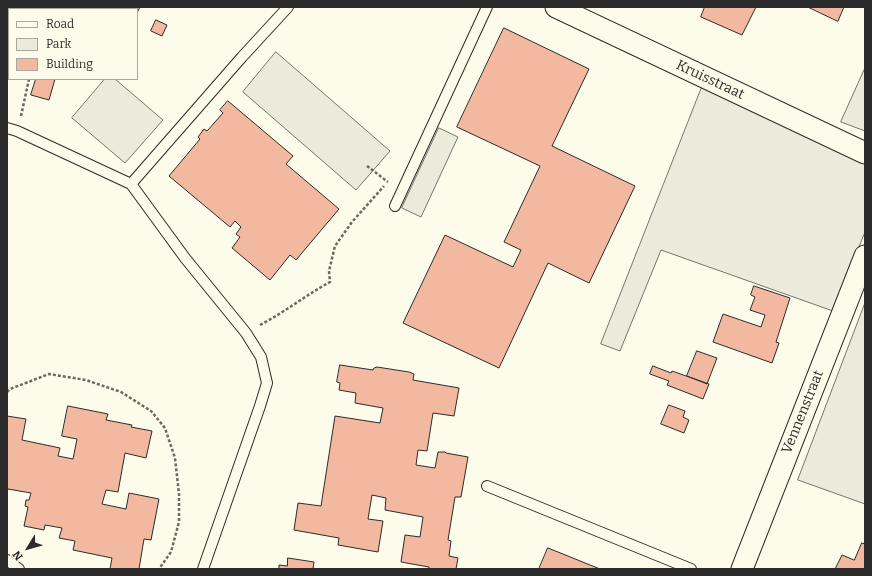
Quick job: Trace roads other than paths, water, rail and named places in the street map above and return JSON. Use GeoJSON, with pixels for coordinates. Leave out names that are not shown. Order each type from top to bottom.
{"type":"FeatureCollection","features":[{"type":"Feature","properties":{"kind":"street","name":"Kruisstraat"},"geometry":{"type":"LineString","coordinates":[[556,7],[865,154]]}},
{"type":"Feature","properties":{"kind":"street","name":"Vennenstraat"},"geometry":{"type":"LineString","coordinates":[[742,569],[865,256]]}},
{"type":"Feature","properties":{"kind":"lane"},"geometry":{"type":"LineString","coordinates":[[130,184],[288,7]]}},
{"type":"Feature","properties":{"kind":"lane"},"geometry":{"type":"LineString","coordinates":[[395,206],[487,7]]}},
{"type":"Feature","properties":{"kind":"lane"},"geometry":{"type":"LineString","coordinates":[[7,128],[17,131],[130,184],[185,258],[246,333],[261,357],[267,383],[203,569]]}},
{"type":"Feature","properties":{"kind":"lane"},"geometry":{"type":"LineString","coordinates":[[487,486],[691,569]]}},
{"type":"Feature","properties":{"kind":"lane"},"geometry":{"type":"LineString","coordinates":[[7,560],[19,569]]}}]}
